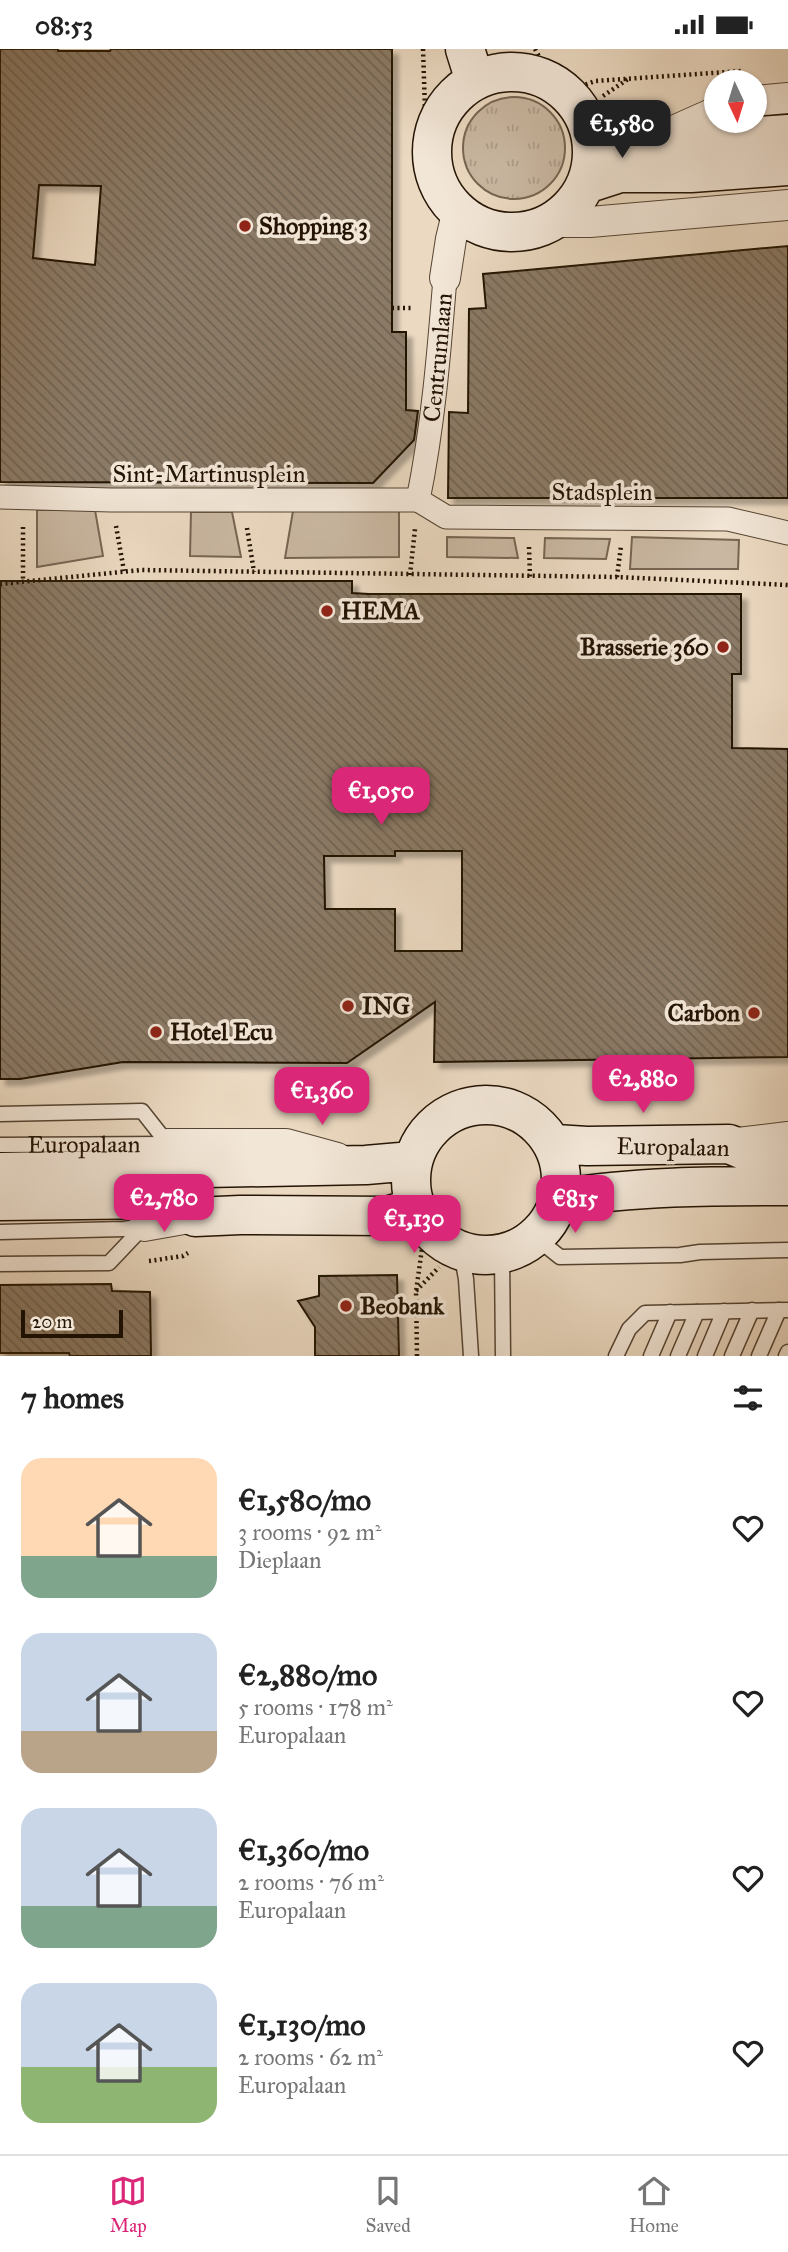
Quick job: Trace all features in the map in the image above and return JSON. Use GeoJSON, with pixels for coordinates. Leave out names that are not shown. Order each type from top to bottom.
{"type":"FeatureCollection","features":[{"type":"Feature","properties":{"kind":"main road"},"geometry":{"type":"LineString","coordinates":[[470,65],[489,75],[537,69],[578,106],[590,131],[592,160],[586,184],[578,198],[566,212],[552,222],[527,231],[501,232],[475,224],[457,214],[442,192],[434,173],[431,153],[435,129],[450,100],[462,89],[470,65]]}},
{"type":"Feature","properties":{"kind":"main road"},"geometry":{"type":"LineString","coordinates":[[590,131],[634,142],[656,143],[788,134]]}},
{"type":"Feature","properties":{"kind":"main road"},"geometry":{"type":"LineString","coordinates":[[586,184],[620,173],[691,173],[788,166]]}},
{"type":"Feature","properties":{"kind":"main road"},"geometry":{"type":"LineString","coordinates":[[0,1202],[161,1199],[195,1217],[387,1216],[439,1233],[481,1255],[502,1254],[535,1237],[550,1220],[559,1199],[561,1177],[555,1144],[534,1122],[516,1111],[495,1105],[473,1106],[452,1112],[434,1125],[421,1141],[412,1161],[410,1184],[439,1233]]}},
{"type":"Feature","properties":{"kind":"main road","name":"Europalaan"},"geometry":{"type":"LineString","coordinates":[[555,1144],[729,1144],[771,1161],[788,1161]]}},
{"type":"Feature","properties":{"kind":"main road","name":"Europalaan"},"geometry":{"type":"LineString","coordinates":[[0,1172],[366,1165],[412,1161]]}},
{"type":"Feature","properties":{"kind":"main road","name":"Europalaan"},"geometry":{"type":"LineString","coordinates":[[559,1199],[592,1193],[698,1187],[788,1186]]}},
{"type":"Feature","properties":{"kind":"street"},"geometry":{"type":"LineString","coordinates":[[767,100],[788,98]]}},
{"type":"Feature","properties":{"kind":"street"},"geometry":{"type":"LineString","coordinates":[[656,143],[704,117]]}},
{"type":"Feature","properties":{"kind":"street"},"geometry":{"type":"LineString","coordinates":[[552,222],[590,222],[788,205]]}},
{"type":"Feature","properties":{"kind":"street","name":"Centrumlaan"},"geometry":{"type":"LineString","coordinates":[[418,501],[430,445],[445,278],[457,214]]}},
{"type":"Feature","properties":{"kind":"street","name":"Sint-Martinusplein"},"geometry":{"type":"LineString","coordinates":[[0,497],[418,501]]}},
{"type":"Feature","properties":{"kind":"street","name":"Stadsplein"},"geometry":{"type":"LineString","coordinates":[[418,501],[446,517],[728,519],[788,533]]}},
{"type":"Feature","properties":{"kind":"street"},"geometry":{"type":"LineString","coordinates":[[729,1144],[788,1137]]}},
{"type":"Feature","properties":{"kind":"street","name":"Europalaan"},"geometry":{"type":"LineString","coordinates":[[168,1144],[286,1144],[366,1165]]}},
{"type":"Feature","properties":{"kind":"street"},"geometry":{"type":"LineString","coordinates":[[144,1226],[195,1217]]}},
{"type":"Feature","properties":{"kind":"lane","name":"Europalaan"},"geometry":{"type":"LineString","coordinates":[[0,1114],[142,1111],[168,1144]]}},
{"type":"Feature","properties":{"kind":"lane","name":"Europalaan"},"geometry":{"type":"LineString","coordinates":[[0,1145],[168,1144]]}},
{"type":"Feature","properties":{"kind":"lane"},"geometry":{"type":"LineString","coordinates":[[0,1232],[124,1229],[144,1226]]}},
{"type":"Feature","properties":{"kind":"lane"},"geometry":{"type":"LineString","coordinates":[[0,1265],[109,1263],[144,1226]]}},
{"type":"Feature","properties":{"kind":"lane"},"geometry":{"type":"LineString","coordinates":[[439,1233],[466,1279],[471,1356]]}},
{"type":"Feature","properties":{"kind":"lane"},"geometry":{"type":"LineString","coordinates":[[535,1237],[560,1257],[788,1250]]}},
{"type":"Feature","properties":{"kind":"lane"},"geometry":{"type":"LineString","coordinates":[[502,1254],[503,1356]]}},
{"type":"Feature","properties":{"kind":"lane"},"geometry":{"type":"LineString","coordinates":[[616,1356],[629,1329],[645,1313],[784,1310]]}},
{"type":"Feature","properties":{"kind":"lane"},"geometry":{"type":"LineString","coordinates":[[759,1356],[784,1310]]}},
{"type":"Feature","properties":{"kind":"lane"},"geometry":{"type":"LineString","coordinates":[[705,1356],[724,1311]]}},
{"type":"Feature","properties":{"kind":"lane"},"geometry":{"type":"LineString","coordinates":[[732,1356],[752,1311]]}},
{"type":"Feature","properties":{"kind":"lane"},"geometry":{"type":"LineString","coordinates":[[651,1356],[670,1312]]}},
{"type":"Feature","properties":{"kind":"lane"},"geometry":{"type":"LineString","coordinates":[[678,1356],[697,1312]]}},
{"type":"Feature","properties":{"kind":"path"},"geometry":{"type":"LineString","coordinates":[[423,49],[425,109],[435,129]]}},
{"type":"Feature","properties":{"kind":"path"},"geometry":{"type":"LineString","coordinates":[[537,69],[595,81],[704,73]]}},
{"type":"Feature","properties":{"kind":"path"},"geometry":{"type":"LineString","coordinates":[[23,497],[23,582]]}},
{"type":"Feature","properties":{"kind":"path"},"geometry":{"type":"LineString","coordinates":[[111,500],[124,571]]}},
{"type":"Feature","properties":{"kind":"path"},"geometry":{"type":"LineString","coordinates":[[242,500],[254,572]]}},
{"type":"Feature","properties":{"kind":"path"},"geometry":{"type":"LineString","coordinates":[[410,575],[418,501]]}},
{"type":"Feature","properties":{"kind":"path"},"geometry":{"type":"LineString","coordinates":[[0,584],[141,569],[617,577],[788,585]]}},
{"type":"Feature","properties":{"kind":"path"},"geometry":{"type":"LineString","coordinates":[[417,1356],[416,1292],[439,1233]]}},
{"type":"Feature","properties":{"kind":"path"},"geometry":{"type":"LineString","coordinates":[[416,1292],[439,1233]]}},
{"type":"Feature","properties":{"kind":"green space"},"geometry":{"type":"Polygon","coordinates":[[[514,97],[534,101],[550,112],[561,128],[565,148],[561,168],[550,184],[534,195],[514,199],[494,195],[478,184],[467,168],[463,148],[467,128],[478,112],[494,101],[514,97]]]}},
{"type":"Feature","properties":{"kind":"green space"},"geometry":{"type":"Polygon","coordinates":[[[399,509],[399,557],[285,558],[293,511],[399,509]]]}},
{"type":"Feature","properties":{"kind":"green space"},"geometry":{"type":"Polygon","coordinates":[[[37,510],[95,510],[103,556],[37,567],[37,510]]]}},
{"type":"Feature","properties":{"kind":"green space"},"geometry":{"type":"Polygon","coordinates":[[[191,512],[232,512],[241,557],[190,556],[191,512]]]}},
{"type":"Feature","properties":{"kind":"green space"},"geometry":{"type":"Polygon","coordinates":[[[447,537],[514,538],[518,558],[447,557],[447,537]]]}},
{"type":"Feature","properties":{"kind":"green space"},"geometry":{"type":"Polygon","coordinates":[[[632,537],[739,540],[738,569],[630,569],[632,537]]]}},
{"type":"Feature","properties":{"kind":"green space"},"geometry":{"type":"Polygon","coordinates":[[[545,538],[610,539],[606,559],[544,558],[545,538]]]}},
{"type":"Feature","properties":{"kind":"building"},"geometry":{"type":"Polygon","coordinates":[[[0,49],[392,49],[392,332],[406,332],[406,410],[418,411],[414,440],[373,483],[0,482],[0,49]],[[39,185],[33,258],[95,265],[101,186],[39,185]]]}},
{"type":"Feature","properties":{"kind":"building"},"geometry":{"type":"Polygon","coordinates":[[[788,246],[788,498],[448,498],[449,412],[468,413],[469,309],[486,308],[483,274],[788,246]]]}},
{"type":"Feature","properties":{"kind":"building"},"geometry":{"type":"Polygon","coordinates":[[[0,581],[352,581],[352,593],[369,594],[741,594],[741,674],[732,674],[732,748],[788,749],[788,1057],[434,1062],[435,1002],[347,1063],[123,1062],[20,1079],[0,1079],[0,581]],[[395,851],[395,856],[324,856],[325,909],[395,909],[395,951],[462,951],[462,851],[395,851]]]}},
{"type":"Feature","properties":{"kind":"building"},"geometry":{"type":"Polygon","coordinates":[[[397,1275],[399,1356],[315,1356],[315,1327],[298,1301],[319,1296],[319,1276],[397,1275]]]}},
{"type":"Feature","properties":{"kind":"building"},"geometry":{"type":"Polygon","coordinates":[[[111,1284],[112,1291],[150,1292],[151,1356],[0,1353],[0,1285],[111,1284]]]}},
{"type":"Feature","properties":{"kind":"place","name":"Shopping 3"},"geometry":{"type":"Point","coordinates":[245,226]}},
{"type":"Feature","properties":{"kind":"place","name":"HEMA"},"geometry":{"type":"Point","coordinates":[327,611]}},
{"type":"Feature","properties":{"kind":"place","name":"Brasserie 360"},"geometry":{"type":"Point","coordinates":[723,647]}},
{"type":"Feature","properties":{"kind":"place","name":"ING"},"geometry":{"type":"Point","coordinates":[348,1006]}},
{"type":"Feature","properties":{"kind":"place","name":"Carbon"},"geometry":{"type":"Point","coordinates":[754,1013]}},
{"type":"Feature","properties":{"kind":"place","name":"Hotel Ecu"},"geometry":{"type":"Point","coordinates":[156,1032]}},
{"type":"Feature","properties":{"kind":"place","name":"Beobank"},"geometry":{"type":"Point","coordinates":[346,1306]}}]}
